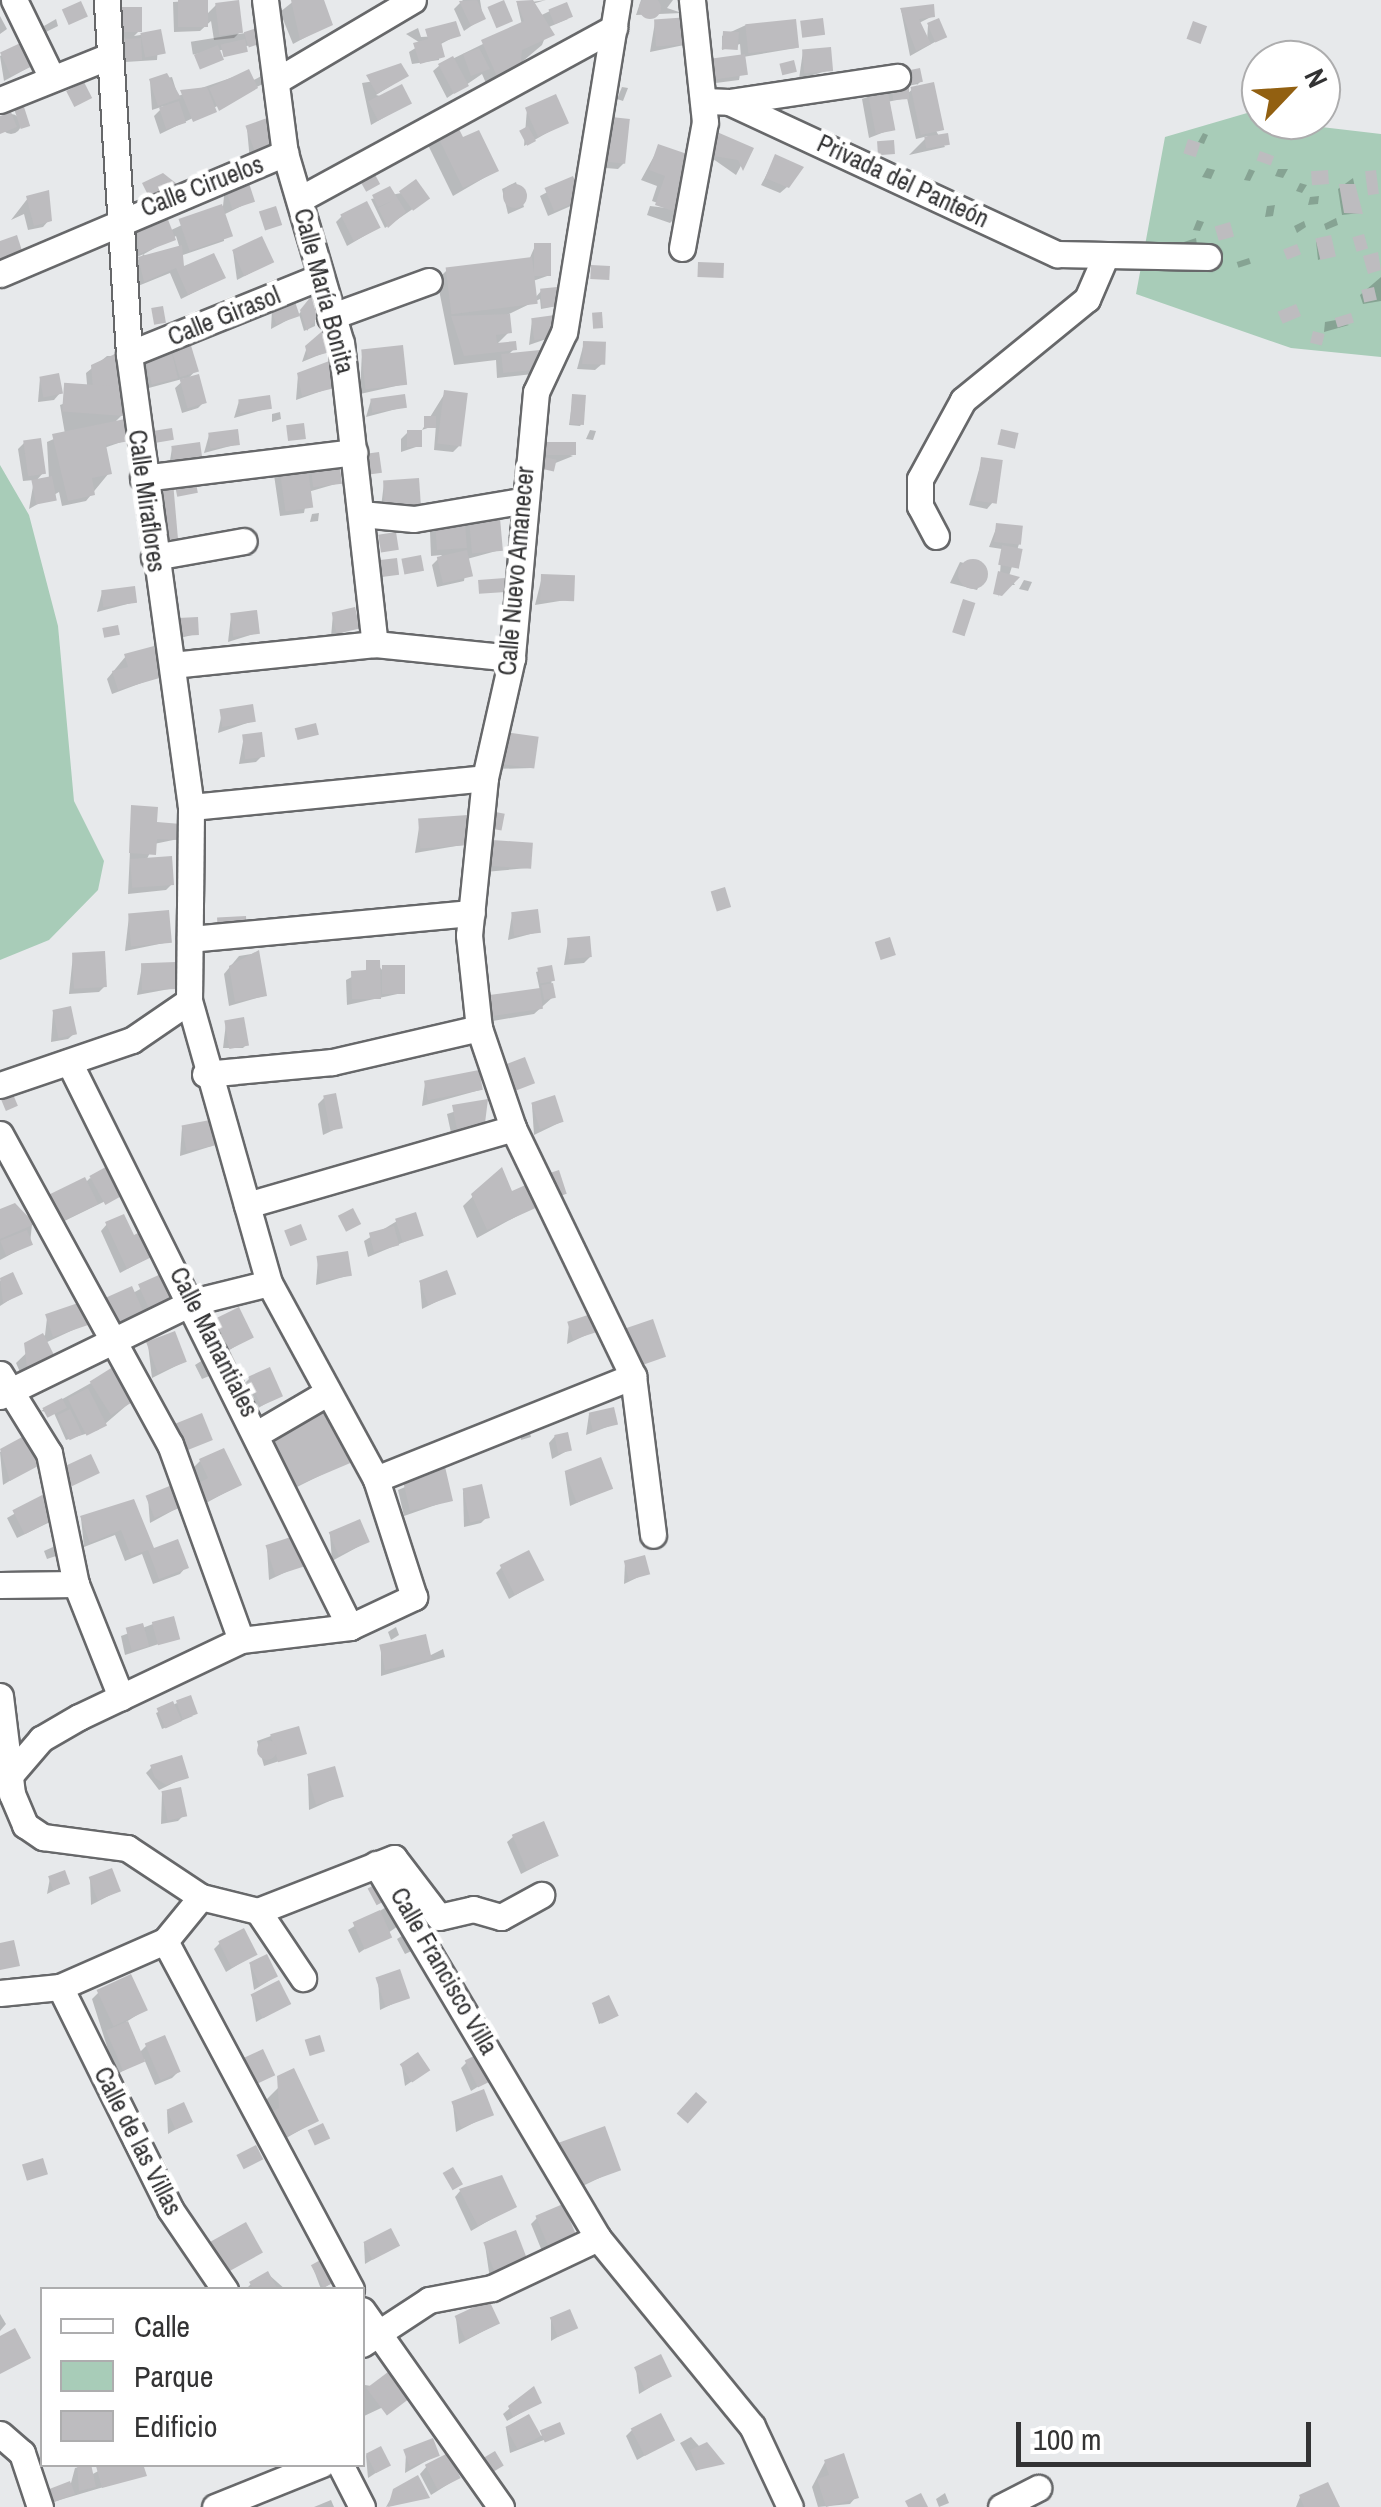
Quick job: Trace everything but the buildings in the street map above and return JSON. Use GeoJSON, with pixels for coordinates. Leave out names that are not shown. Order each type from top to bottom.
{"type":"FeatureCollection","features":[{"type":"Feature","properties":{"kind":"street"},"geometry":{"type":"LineString","coordinates":[[14,0],[51,76]]}},
{"type":"Feature","properties":{"kind":"street","name":"Calle Miraflores"},"geometry":{"type":"LineString","coordinates":[[107,0],[107,56],[129,354],[190,807],[189,1000],[206,1074],[269,1283],[326,1394],[376,1479],[414,1597],[350,1627]]}},
{"type":"Feature","properties":{"kind":"street","name":"Calle María Bonita"},"geometry":{"type":"LineString","coordinates":[[265,0],[286,153],[330,316],[354,452],[375,644]]}},
{"type":"Feature","properties":{"kind":"street"},"geometry":{"type":"LineString","coordinates":[[276,82],[413,0]]}},
{"type":"Feature","properties":{"kind":"street","name":"Calle Nuevo Amanecer"},"geometry":{"type":"LineString","coordinates":[[618,0],[564,332],[536,392],[520,501],[512,658],[485,778],[472,913],[478,1028],[513,1128],[633,1376],[653,1535]]}},
{"type":"Feature","properties":{"kind":"street"},"geometry":{"type":"LineString","coordinates":[[682,248],[701,182],[717,101],[692,0]]}},
{"type":"Feature","properties":{"kind":"street"},"geometry":{"type":"LineString","coordinates":[[300,199],[614,28]]}},
{"type":"Feature","properties":{"kind":"street"},"geometry":{"type":"LineString","coordinates":[[0,100],[107,56]]}},
{"type":"Feature","properties":{"kind":"street"},"geometry":{"type":"LineString","coordinates":[[717,101],[897,77]]}},
{"type":"Feature","properties":{"kind":"street","name":"Privada del Panteón"},"geometry":{"type":"LineString","coordinates":[[717,101],[1057,254],[1104,262],[1208,257]]}},
{"type":"Feature","properties":{"kind":"street","name":"Calle Ciruelos"},"geometry":{"type":"LineString","coordinates":[[0,274],[119,219],[286,153]]}},
{"type":"Feature","properties":{"kind":"street"},"geometry":{"type":"LineString","coordinates":[[936,536],[920,506],[920,479],[963,400],[1086,299],[1104,262]]}},
{"type":"Feature","properties":{"kind":"street","name":"Calle Girasol"},"geometry":{"type":"LineString","coordinates":[[129,354],[320,277]]}},
{"type":"Feature","properties":{"kind":"street"},"geometry":{"type":"LineString","coordinates":[[330,316],[429,281]]}},
{"type":"Feature","properties":{"kind":"street"},"geometry":{"type":"LineString","coordinates":[[143,478],[354,452]]}},
{"type":"Feature","properties":{"kind":"street"},"geometry":{"type":"LineString","coordinates":[[361,514],[414,519],[520,501]]}},
{"type":"Feature","properties":{"kind":"street"},"geometry":{"type":"LineString","coordinates":[[154,557],[244,541]]}},
{"type":"Feature","properties":{"kind":"street"},"geometry":{"type":"LineString","coordinates":[[172,665],[375,644],[512,658]]}},
{"type":"Feature","properties":{"kind":"street"},"geometry":{"type":"LineString","coordinates":[[190,807],[485,778]]}},
{"type":"Feature","properties":{"kind":"street"},"geometry":{"type":"LineString","coordinates":[[190,939],[472,913]]}},
{"type":"Feature","properties":{"kind":"street"},"geometry":{"type":"LineString","coordinates":[[0,1085],[132,1040],[189,1000]]}},
{"type":"Feature","properties":{"kind":"street"},"geometry":{"type":"LineString","coordinates":[[206,1074],[332,1062],[478,1028]]}},
{"type":"Feature","properties":{"kind":"street","name":"Calle Manantiales"},"geometry":{"type":"LineString","coordinates":[[69,1062],[260,1432],[350,1627]]}},
{"type":"Feature","properties":{"kind":"street"},"geometry":{"type":"LineString","coordinates":[[246,1205],[513,1128]]}},
{"type":"Feature","properties":{"kind":"street"},"geometry":{"type":"LineString","coordinates":[[0,1134],[170,1444],[241,1640]]}},
{"type":"Feature","properties":{"kind":"street"},"geometry":{"type":"LineString","coordinates":[[121,1697],[76,1584],[58,1477],[3,1387],[194,1302],[269,1283]]}},
{"type":"Feature","properties":{"kind":"street"},"geometry":{"type":"LineString","coordinates":[[376,1479],[633,1376]]}},
{"type":"Feature","properties":{"kind":"street"},"geometry":{"type":"LineString","coordinates":[[260,1432],[326,1394]]}},
{"type":"Feature","properties":{"kind":"street"},"geometry":{"type":"LineString","coordinates":[[0,1585],[76,1584]]}},
{"type":"Feature","properties":{"kind":"street"},"geometry":{"type":"LineString","coordinates":[[12,1772],[42,1739],[241,1640],[350,1627]]}},
{"type":"Feature","properties":{"kind":"street"},"geometry":{"type":"LineString","coordinates":[[0,1696],[25,1825],[43,1837],[127,1848],[201,1897],[258,1910],[303,1978]]}},
{"type":"Feature","properties":{"kind":"street"},"geometry":{"type":"LineString","coordinates":[[7,1728],[42,1739]]}},
{"type":"Feature","properties":{"kind":"street"},"geometry":{"type":"LineString","coordinates":[[376,1864],[394,1858],[439,1917],[473,1909],[501,1917],[540,1896]]}},
{"type":"Feature","properties":{"kind":"street","name":"Calle Francisco Villa"},"geometry":{"type":"LineString","coordinates":[[258,1910],[376,1864],[598,2238],[752,2426],[790,2507]]}},
{"type":"Feature","properties":{"kind":"street"},"geometry":{"type":"LineString","coordinates":[[0,1992],[60,1988],[166,1941],[201,1897]]}},
{"type":"Feature","properties":{"kind":"street"},"geometry":{"type":"LineString","coordinates":[[166,1941],[349,2287]]}},
{"type":"Feature","properties":{"kind":"street","name":"Calle de las Villas"},"geometry":{"type":"LineString","coordinates":[[60,1988],[170,2209],[223,2287]]}},
{"type":"Feature","properties":{"kind":"street"},"geometry":{"type":"LineString","coordinates":[[501,2507],[424,2388],[370,2341],[430,2300],[492,2288],[598,2238]]}},
{"type":"Feature","properties":{"kind":"street"},"geometry":{"type":"LineString","coordinates":[[0,2434],[32,2450],[40,2507]]}},
{"type":"Feature","properties":{"kind":"street"},"geometry":{"type":"LineString","coordinates":[[216,2507],[315,2467]]}},
{"type":"Feature","properties":{"kind":"street"},"geometry":{"type":"LineString","coordinates":[[342,2467],[362,2507]]}},
{"type":"Feature","properties":{"kind":"street"},"geometry":{"type":"LineString","coordinates":[[1000,2507],[1038,2488]]}},
{"type":"Feature","properties":{"kind":"green space"},"geometry":{"type":"Polygon","coordinates":[[[1241,115],[1241,140],[1341,140],[1341,129],[1381,134],[1381,357],[1291,348],[1136,294],[1165,137],[1241,115]]]}},
{"type":"Feature","properties":{"kind":"green space"},"geometry":{"type":"Polygon","coordinates":[[[0,465],[29,515],[58,626],[74,801],[104,861],[98,890],[49,940],[0,960],[0,465]]]}}]}
